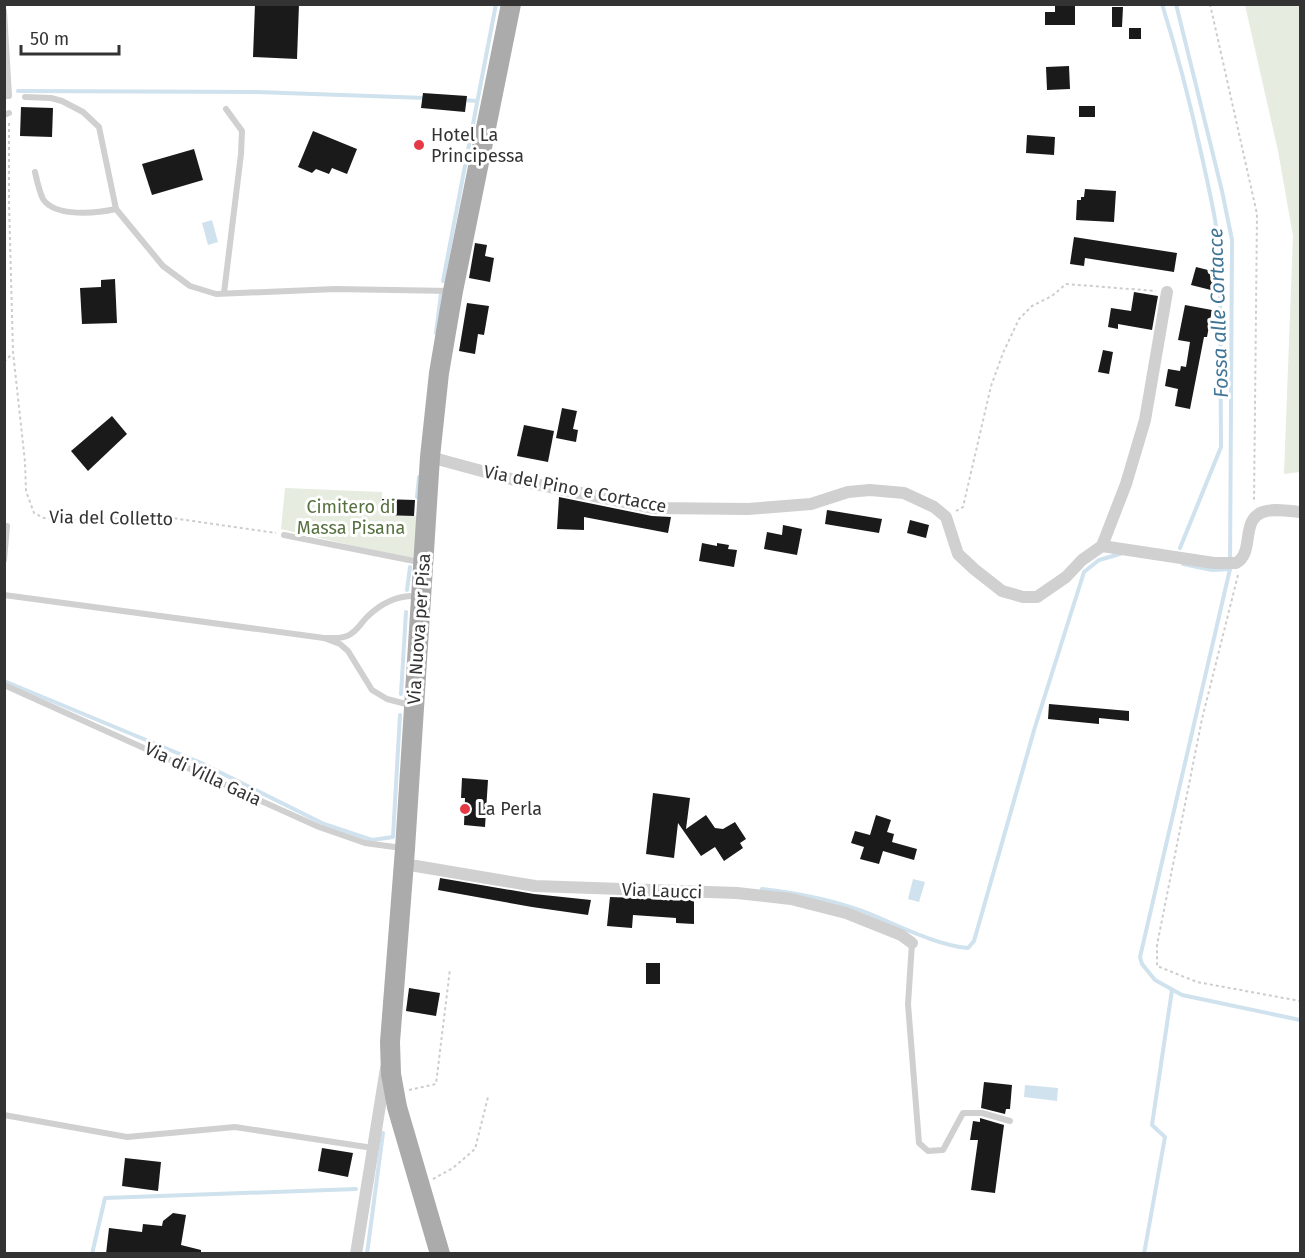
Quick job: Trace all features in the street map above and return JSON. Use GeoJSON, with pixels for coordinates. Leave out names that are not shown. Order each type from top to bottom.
{"type":"FeatureCollection","features":[{"type":"Feature","properties":{"kind":"main road","name":"Via Nuova per Pisa"},"geometry":{"type":"LineString","coordinates":[[440,1254],[394,1094],[390,1058],[430,457],[439,373],[510,4]]}},
{"type":"Feature","properties":{"kind":"street"},"geometry":{"type":"LineString","coordinates":[[946,517],[958,554],[1002,591],[1023,597],[1037,597],[1066,577],[1082,560],[1102,546],[1126,484],[1145,420],[1167,292]]}},
{"type":"Feature","properties":{"kind":"street","name":"Via del Pino e Cortacce"},"geometry":{"type":"LineString","coordinates":[[430,457],[511,479],[654,508],[748,508],[811,504],[848,492],[870,490],[904,493],[934,507],[946,517]]}},
{"type":"Feature","properties":{"kind":"street"},"geometry":{"type":"LineString","coordinates":[[1102,546],[1234,562],[1246,550],[1253,518],[1266,511],[1300,512]]}},
{"type":"Feature","properties":{"kind":"street","name":"Via Laucci"},"geometry":{"type":"LineString","coordinates":[[405,856],[536,886],[737,893],[791,899],[846,914],[901,935],[912,943]]}},
{"type":"Feature","properties":{"kind":"street"},"geometry":{"type":"LineString","coordinates":[[356,1254],[384,1076],[390,1058]]}},
{"type":"Feature","properties":{"kind":"lane"},"geometry":{"type":"LineString","coordinates":[[4,11],[9,96],[4,96]]}},
{"type":"Feature","properties":{"kind":"lane"},"geometry":{"type":"LineString","coordinates":[[25,97],[51,98],[62,101],[83,112],[99,127],[117,209],[163,266],[190,286],[216,294],[346,289],[453,291]]}},
{"type":"Feature","properties":{"kind":"lane"},"geometry":{"type":"LineString","coordinates":[[224,293],[242,131],[226,109]]}},
{"type":"Feature","properties":{"kind":"lane"},"geometry":{"type":"LineString","coordinates":[[34,172],[44,202],[55,209],[83,213],[117,209]]}},
{"type":"Feature","properties":{"kind":"lane"},"geometry":{"type":"LineString","coordinates":[[4,560],[7,526]]}},
{"type":"Feature","properties":{"kind":"lane"},"geometry":{"type":"LineString","coordinates":[[284,535],[423,563]]}},
{"type":"Feature","properties":{"kind":"lane"},"geometry":{"type":"LineString","coordinates":[[4,595],[324,638],[342,638],[349,636],[368,616],[390,600],[421,595]]}},
{"type":"Feature","properties":{"kind":"lane"},"geometry":{"type":"LineString","coordinates":[[324,638],[340,644],[348,651],[372,690],[387,699],[414,706]]}},
{"type":"Feature","properties":{"kind":"lane","name":"Via di Villa Gaia"},"geometry":{"type":"LineString","coordinates":[[4,685],[13,687],[319,827],[405,856]]}},
{"type":"Feature","properties":{"kind":"lane"},"geometry":{"type":"LineString","coordinates":[[912,943],[908,1004],[919,1143],[928,1151],[943,1150],[963,1113],[982,1113],[1010,1121]]}},
{"type":"Feature","properties":{"kind":"lane"},"geometry":{"type":"LineString","coordinates":[[4,1115],[127,1137],[235,1127],[373,1148]]}},
{"type":"Feature","properties":{"kind":"path"},"geometry":{"type":"LineString","coordinates":[[1210,4],[1257,214],[1253,518]]}},
{"type":"Feature","properties":{"kind":"path","name":"Via del Colletto"},"geometry":{"type":"LineString","coordinates":[[7,114],[13,352],[26,491],[34,513],[44,518],[58,520],[165,517],[284,535]]}},
{"type":"Feature","properties":{"kind":"path"},"geometry":{"type":"LineString","coordinates":[[946,517],[963,507],[991,386],[1019,319],[1032,306],[1052,296],[1066,284],[1167,292]]}},
{"type":"Feature","properties":{"kind":"path"},"geometry":{"type":"LineString","coordinates":[[4,362],[11,358],[13,352]]}},
{"type":"Feature","properties":{"kind":"path"},"geometry":{"type":"LineString","coordinates":[[1234,562],[1157,945],[1157,966],[1197,982],[1300,1001]]}},
{"type":"Feature","properties":{"kind":"path"},"geometry":{"type":"LineString","coordinates":[[394,1094],[436,1084],[450,969]]}},
{"type":"Feature","properties":{"kind":"path"},"geometry":{"type":"LineString","coordinates":[[420,1186],[453,1168],[475,1149],[488,1097]]}},
{"type":"Feature","properties":{"kind":"green space"},"geometry":{"type":"Polygon","coordinates":[[[1245,5],[1300,5],[1300,472],[1284,474],[1293,236],[1278,151],[1245,5]]]}},
{"type":"Feature","properties":{"kind":"green space","name":"Cimitero di Massa Pisana"},"geometry":{"type":"Polygon","coordinates":[[[285,488],[382,492],[382,515],[418,516],[414,560],[281,529],[285,488]]]}},
{"type":"Feature","properties":{"kind":"water"},"geometry":{"type":"Polygon","coordinates":[[[212,220],[218,242],[208,245],[202,223],[212,220]]]}},
{"type":"Feature","properties":{"kind":"water"},"geometry":{"type":"Polygon","coordinates":[[[913,879],[925,882],[919,902],[908,899],[913,879]]]}},
{"type":"Feature","properties":{"kind":"water"},"geometry":{"type":"Polygon","coordinates":[[[1025,1085],[1058,1088],[1057,1101],[1024,1097],[1025,1085]]]}},
{"type":"Feature","properties":{"kind":"building"},"geometry":{"type":"Polygon","coordinates":[[[255,4],[299,4],[297,59],[253,57],[255,4]]]}},
{"type":"Feature","properties":{"kind":"building"},"geometry":{"type":"Polygon","coordinates":[[[1055,4],[1075,4],[1075,25],[1045,25],[1045,12],[1055,12],[1055,4]]]}},
{"type":"Feature","properties":{"kind":"building"},"geometry":{"type":"Polygon","coordinates":[[[1112,7],[1123,7],[1122,27],[1112,27],[1112,7]]]}},
{"type":"Feature","properties":{"kind":"building"},"geometry":{"type":"Polygon","coordinates":[[[1129,28],[1141,28],[1141,39],[1129,39],[1129,28]]]}},
{"type":"Feature","properties":{"kind":"building"},"geometry":{"type":"Polygon","coordinates":[[[1069,66],[1070,89],[1047,90],[1046,67],[1069,66]]]}},
{"type":"Feature","properties":{"kind":"building"},"geometry":{"type":"Polygon","coordinates":[[[423,93],[467,96],[465,112],[421,108],[423,93]]]}},
{"type":"Feature","properties":{"kind":"building"},"geometry":{"type":"Polygon","coordinates":[[[1079,106],[1095,106],[1095,117],[1079,117],[1079,106]]]}},
{"type":"Feature","properties":{"kind":"building"},"geometry":{"type":"Polygon","coordinates":[[[21,107],[53,108],[52,137],[20,136],[21,107]]]}},
{"type":"Feature","properties":{"kind":"building"},"geometry":{"type":"Polygon","coordinates":[[[313,131],[357,149],[347,174],[332,168],[329,174],[316,169],[312,173],[298,167],[313,131]]]}},
{"type":"Feature","properties":{"kind":"building"},"geometry":{"type":"Polygon","coordinates":[[[1027,135],[1055,137],[1054,155],[1026,153],[1027,135]]]}},
{"type":"Feature","properties":{"kind":"building"},"geometry":{"type":"Polygon","coordinates":[[[194,149],[203,180],[152,195],[142,164],[194,149]]]}},
{"type":"Feature","properties":{"kind":"building"},"geometry":{"type":"Polygon","coordinates":[[[1085,189],[1116,191],[1114,222],[1076,220],[1077,200],[1084,197],[1085,189]]]}},
{"type":"Feature","properties":{"kind":"building"},"geometry":{"type":"Polygon","coordinates":[[[1074,237],[1177,253],[1174,272],[1085,258],[1084,266],[1070,264],[1074,237]]]}},
{"type":"Feature","properties":{"kind":"building"},"geometry":{"type":"Polygon","coordinates":[[[475,243],[487,245],[485,256],[494,258],[490,282],[469,278],[475,243]]]}},
{"type":"Feature","properties":{"kind":"building"},"geometry":{"type":"Polygon","coordinates":[[[1196,267],[1216,272],[1211,290],[1191,285],[1196,267]]]}},
{"type":"Feature","properties":{"kind":"building"},"geometry":{"type":"Polygon","coordinates":[[[115,279],[117,323],[82,324],[80,288],[101,287],[101,280],[115,279]]]}},
{"type":"Feature","properties":{"kind":"building"},"geometry":{"type":"Polygon","coordinates":[[[1134,292],[1158,296],[1152,330],[1118,324],[1118,329],[1108,327],[1111,308],[1131,311],[1134,292]]]}},
{"type":"Feature","properties":{"kind":"building"},"geometry":{"type":"Polygon","coordinates":[[[467,303],[489,306],[484,335],[478,334],[475,354],[459,351],[467,303]]]}},
{"type":"Feature","properties":{"kind":"building"},"geometry":{"type":"Polygon","coordinates":[[[1185,305],[1212,310],[1207,337],[1204,337],[1190,409],[1175,406],[1178,389],[1165,386],[1168,369],[1180,371],[1181,366],[1186,367],[1190,342],[1178,340],[1185,305]]]}},
{"type":"Feature","properties":{"kind":"building"},"geometry":{"type":"Polygon","coordinates":[[[1103,350],[1113,352],[1109,374],[1098,372],[1103,350]]]}},
{"type":"Feature","properties":{"kind":"building"},"geometry":{"type":"Polygon","coordinates":[[[562,408],[577,411],[573,429],[578,430],[576,442],[556,438],[562,408]]]}},
{"type":"Feature","properties":{"kind":"building"},"geometry":{"type":"Polygon","coordinates":[[[112,416],[127,434],[88,471],[71,451],[112,416]]]}},
{"type":"Feature","properties":{"kind":"building"},"geometry":{"type":"Polygon","coordinates":[[[524,425],[554,431],[548,462],[517,456],[524,425]]]}},
{"type":"Feature","properties":{"kind":"building"},"geometry":{"type":"Polygon","coordinates":[[[559,497],[652,516],[671,517],[668,533],[584,517],[584,530],[557,529],[559,497]]]}},
{"type":"Feature","properties":{"kind":"building"},"geometry":{"type":"Polygon","coordinates":[[[382,499],[415,500],[414,516],[382,515],[382,499]]]}},
{"type":"Feature","properties":{"kind":"building"},"geometry":{"type":"Polygon","coordinates":[[[827,510],[882,519],[879,533],[825,524],[827,510]]]}},
{"type":"Feature","properties":{"kind":"building"},"geometry":{"type":"Polygon","coordinates":[[[910,520],[929,525],[926,538],[907,533],[910,520]]]}},
{"type":"Feature","properties":{"kind":"building"},"geometry":{"type":"Polygon","coordinates":[[[783,525],[802,529],[797,555],[764,549],[767,532],[782,535],[783,525]]]}},
{"type":"Feature","properties":{"kind":"building"},"geometry":{"type":"Polygon","coordinates":[[[702,543],[717,546],[717,543],[729,545],[728,549],[737,550],[734,567],[699,561],[702,543]]]}},
{"type":"Feature","properties":{"kind":"building"},"geometry":{"type":"Polygon","coordinates":[[[1049,704],[1129,711],[1129,721],[1099,718],[1099,724],[1048,719],[1049,704]]]}},
{"type":"Feature","properties":{"kind":"building"},"geometry":{"type":"Polygon","coordinates":[[[462,778],[488,780],[485,827],[464,825],[465,798],[461,798],[462,778]]]}},
{"type":"Feature","properties":{"kind":"building"},"geometry":{"type":"Polygon","coordinates":[[[653,793],[690,798],[686,829],[706,815],[715,828],[723,829],[735,822],[746,839],[740,843],[743,848],[724,861],[715,847],[701,856],[678,823],[674,858],[646,854],[653,793]]]}},
{"type":"Feature","properties":{"kind":"building"},"geometry":{"type":"Polygon","coordinates":[[[876,815],[891,820],[887,832],[894,834],[892,842],[917,849],[914,860],[883,851],[879,864],[860,859],[864,847],[851,843],[855,831],[870,835],[876,815]]]}},
{"type":"Feature","properties":{"kind":"building"},"geometry":{"type":"Polygon","coordinates":[[[440,878],[534,894],[591,900],[588,915],[532,907],[438,890],[440,878]]]}},
{"type":"Feature","properties":{"kind":"building"},"geometry":{"type":"Polygon","coordinates":[[[610,897],[694,900],[694,924],[676,923],[676,918],[633,915],[632,928],[607,926],[610,897]]]}},
{"type":"Feature","properties":{"kind":"building"},"geometry":{"type":"Polygon","coordinates":[[[646,963],[660,963],[660,984],[646,984],[646,963]]]}},
{"type":"Feature","properties":{"kind":"building"},"geometry":{"type":"Polygon","coordinates":[[[409,988],[440,993],[436,1016],[406,1011],[409,988]]]}},
{"type":"Feature","properties":{"kind":"building"},"geometry":{"type":"Polygon","coordinates":[[[984,1082],[1012,1085],[1010,1109],[1006,1109],[1005,1114],[981,1108],[984,1082]]]}},
{"type":"Feature","properties":{"kind":"building"},"geometry":{"type":"Polygon","coordinates":[[[980,1118],[1004,1125],[995,1193],[971,1190],[978,1140],[970,1140],[973,1121],[980,1122],[980,1118]]]}},
{"type":"Feature","properties":{"kind":"building"},"geometry":{"type":"Polygon","coordinates":[[[322,1148],[353,1153],[348,1177],[318,1171],[322,1148]]]}},
{"type":"Feature","properties":{"kind":"building"},"geometry":{"type":"Polygon","coordinates":[[[125,1158],[161,1162],[158,1191],[122,1186],[125,1158]]]}},
{"type":"Feature","properties":{"kind":"building"},"geometry":{"type":"Polygon","coordinates":[[[173,1213],[186,1215],[181,1245],[201,1250],[201,1254],[106,1254],[109,1228],[142,1232],[143,1224],[162,1226],[163,1221],[173,1213]]]}},
{"type":"Feature","properties":{"kind":"waterway"},"geometry":{"type":"LineString","coordinates":[[443,281],[496,4]]}},
{"type":"Feature","properties":{"kind":"waterway","name":"Fossa alle Cortacce"},"geometry":{"type":"LineString","coordinates":[[1162,4],[1184,80],[1202,157],[1216,226],[1220,267],[1221,447],[1180,548]]}},
{"type":"Feature","properties":{"kind":"waterway"},"geometry":{"type":"LineString","coordinates":[[1176,4],[1232,240],[1230,569],[1140,957],[1142,964],[1155,980],[1182,995],[1300,1020]]}},
{"type":"Feature","properties":{"kind":"waterway"},"geometry":{"type":"LineString","coordinates":[[18,91],[257,92],[426,98]]}},
{"type":"Feature","properties":{"kind":"waterway"},"geometry":{"type":"LineString","coordinates":[[463,100],[477,101]]}},
{"type":"Feature","properties":{"kind":"waterway"},"geometry":{"type":"LineString","coordinates":[[436,333],[441,294]]}},
{"type":"Feature","properties":{"kind":"waterway"},"geometry":{"type":"LineString","coordinates":[[417,497],[419,477]]}},
{"type":"Feature","properties":{"kind":"waterway"},"geometry":{"type":"LineString","coordinates":[[762,889],[837,903],[942,943],[968,948],[974,941],[1035,727],[1084,572],[1099,560],[1120,554]]}},
{"type":"Feature","properties":{"kind":"waterway"},"geometry":{"type":"LineString","coordinates":[[1183,564],[1212,570],[1230,569]]}},
{"type":"Feature","properties":{"kind":"waterway"},"geometry":{"type":"LineString","coordinates":[[407,590],[410,567]]}},
{"type":"Feature","properties":{"kind":"waterway"},"geometry":{"type":"LineString","coordinates":[[401,694],[406,612]]}},
{"type":"Feature","properties":{"kind":"waterway"},"geometry":{"type":"LineString","coordinates":[[4,681],[199,762],[324,824],[372,840],[393,837],[400,715]]}},
{"type":"Feature","properties":{"kind":"waterway"},"geometry":{"type":"LineString","coordinates":[[1144,1254],[1165,1137],[1152,1125],[1172,990]]}},
{"type":"Feature","properties":{"kind":"waterway"},"geometry":{"type":"LineString","coordinates":[[367,1254],[383,1133]]}},
{"type":"Feature","properties":{"kind":"waterway"},"geometry":{"type":"LineString","coordinates":[[92,1254],[105,1198],[356,1189]]}},
{"type":"Feature","properties":{"kind":"place","name":"Hotel La Principessa"},"geometry":{"type":"Point","coordinates":[419,145]}},
{"type":"Feature","properties":{"kind":"place","name":"La Perla"},"geometry":{"type":"Point","coordinates":[465,809]}}]}
